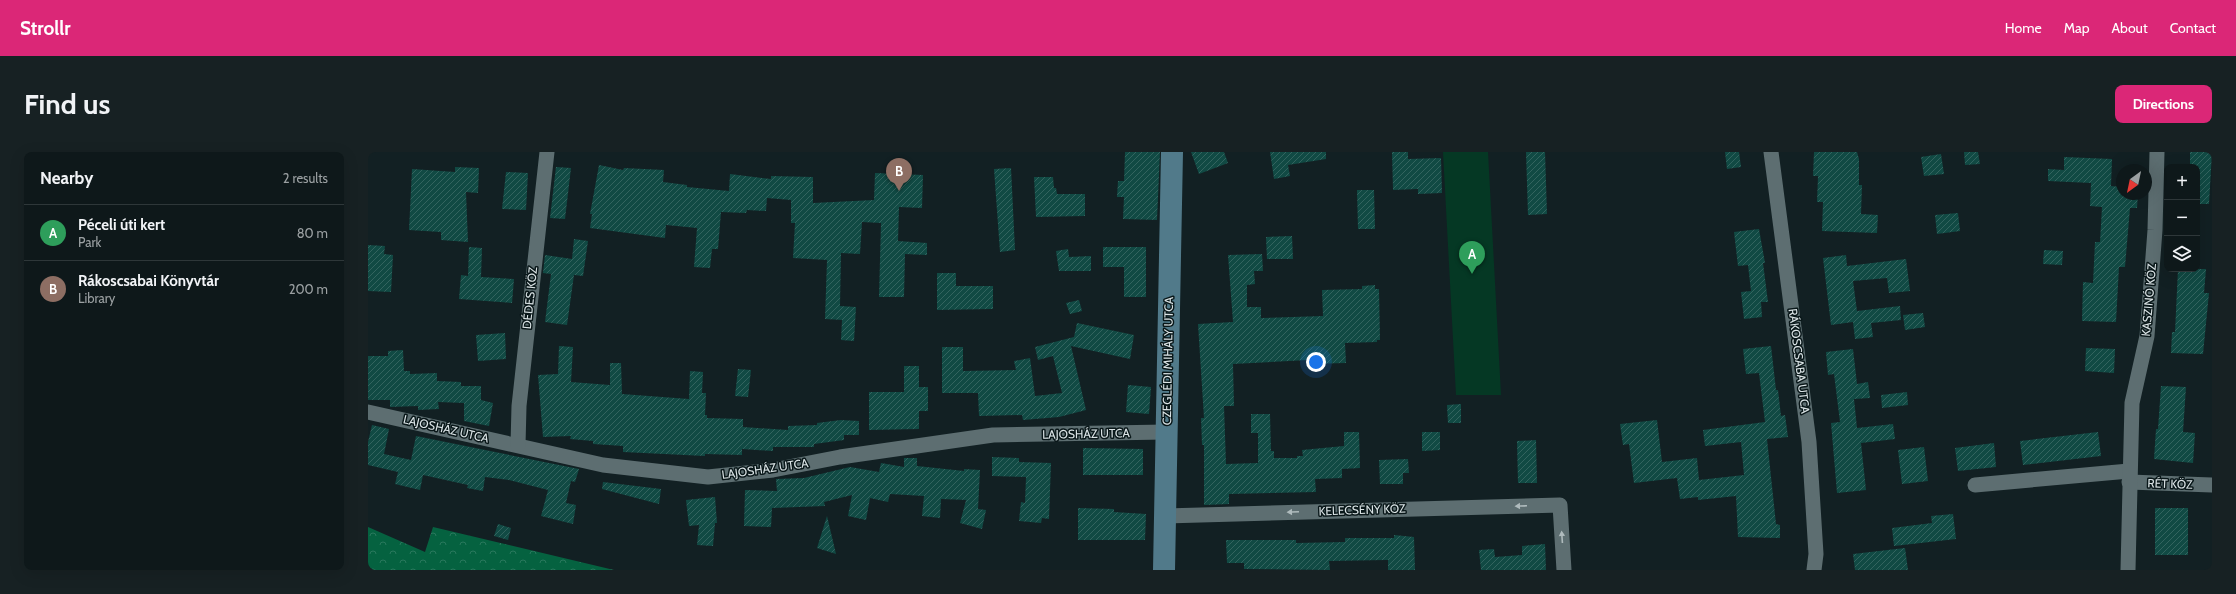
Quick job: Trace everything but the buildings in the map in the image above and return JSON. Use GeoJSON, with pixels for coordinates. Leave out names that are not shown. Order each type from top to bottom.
{"type":"FeatureCollection","features":[{"type":"Feature","properties":{"kind":"main road","name":"CZEGLÉDI MIHÁLY UTCA"},"geometry":{"type":"LineString","coordinates":[[1164,570],[1172,152]]}},
{"type":"Feature","properties":{"kind":"street","name":"DÉDES KÖZ"},"geometry":{"type":"LineString","coordinates":[[518,445],[519,406],[547,152]]}},
{"type":"Feature","properties":{"kind":"street","name":"RÁKOSCSABA UTCA"},"geometry":{"type":"LineString","coordinates":[[1771,152],[1809,442],[1816,554],[1814,570]]}},
{"type":"Feature","properties":{"kind":"street","name":"KASZINÓ KÖZ"},"geometry":{"type":"LineString","coordinates":[[2128,570],[2129,477],[2132,403],[2147,336],[2155,230],[2157,152]]}},
{"type":"Feature","properties":{"kind":"street","name":"LAJOSHÁZ UTCA"},"geometry":{"type":"LineString","coordinates":[[368,412],[603,464],[708,477],[773,470],[840,457],[993,436],[1166,432]]}},
{"type":"Feature","properties":{"kind":"street"},"geometry":{"type":"LineString","coordinates":[[1975,485],[2129,477]]}},
{"type":"Feature","properties":{"kind":"street","name":"RÉT KÖZ"},"geometry":{"type":"LineString","coordinates":[[2129,477],[2212,485]]}},
{"type":"Feature","properties":{"kind":"street","name":"KELECSÉNY KÖZ"},"geometry":{"type":"LineString","coordinates":[[1165,516],[1560,505],[1564,570]]}},
{"type":"Feature","properties":{"kind":"green space"},"geometry":{"type":"Polygon","coordinates":[[[1443,152],[1488,152],[1501,395],[1456,395],[1443,152]]]}},
{"type":"Feature","properties":{"kind":"green space"},"geometry":{"type":"Polygon","coordinates":[[[368,527],[425,552],[433,527],[614,570],[368,570],[368,527]]]}},
{"type":"Feature","properties":{"kind":"place","name":"Rákoscsabai Könyvtár"},"geometry":{"type":"Point","coordinates":[899,191]}},
{"type":"Feature","properties":{"kind":"place","name":"Péceli úti kert"},"geometry":{"type":"Point","coordinates":[1472,274]}}]}
